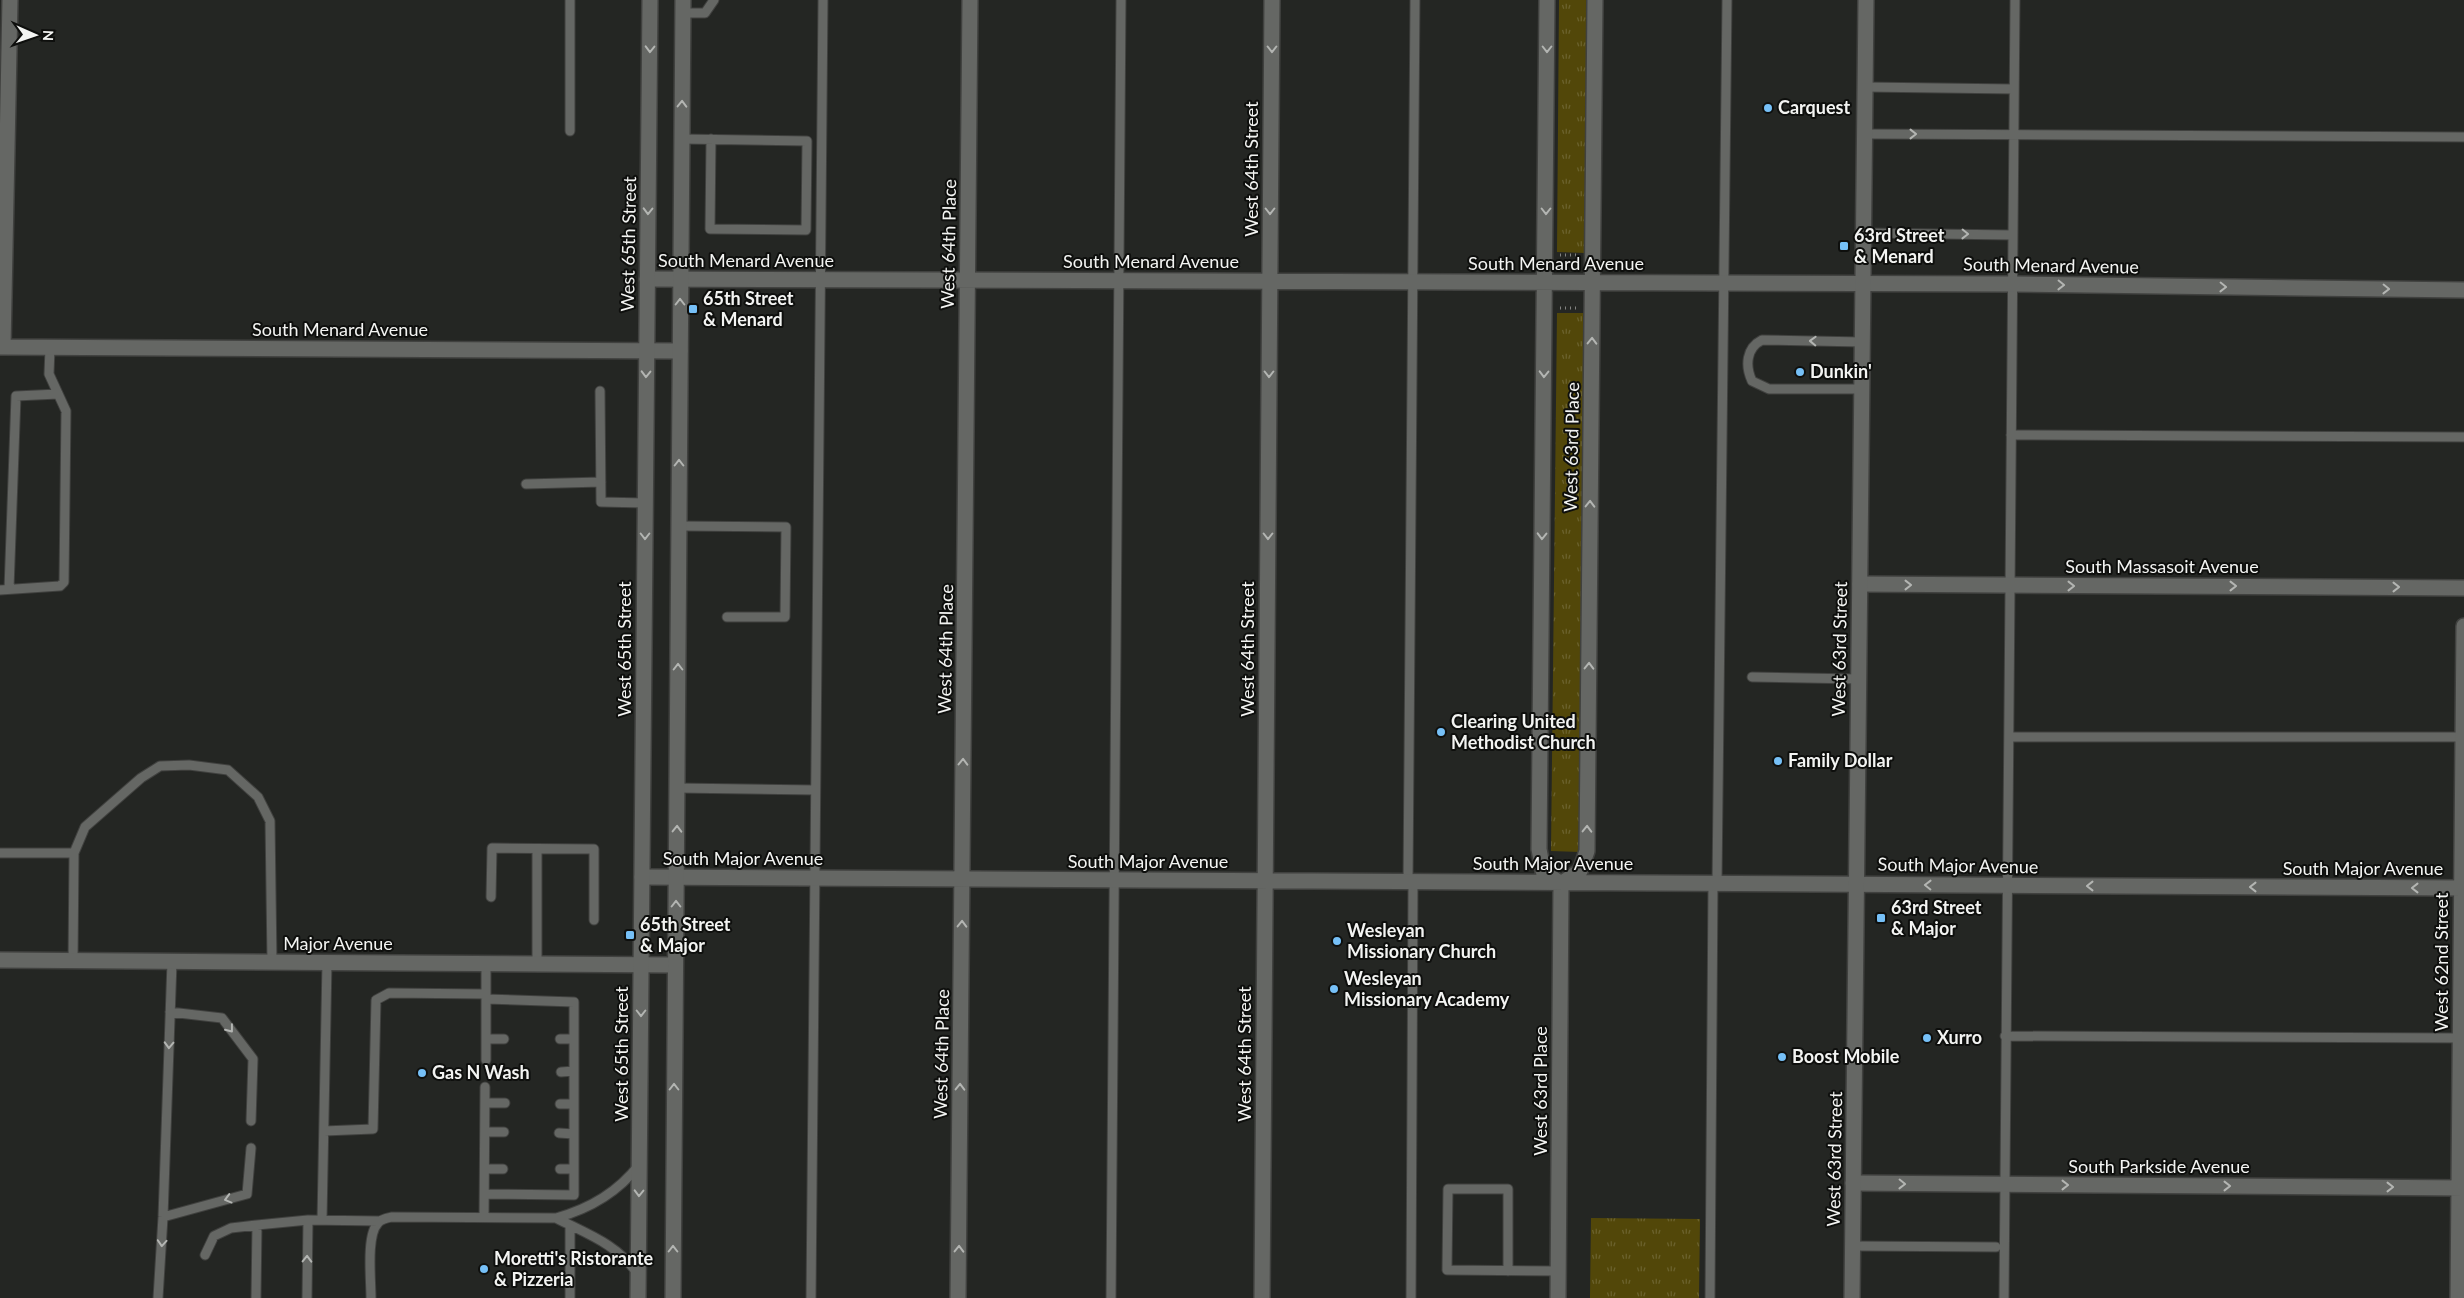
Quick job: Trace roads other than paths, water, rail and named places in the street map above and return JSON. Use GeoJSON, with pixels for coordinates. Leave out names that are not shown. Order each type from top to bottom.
{"type":"FeatureCollection","features":[{"type":"Feature","properties":{"kind":"street"},"geometry":{"type":"LineString","coordinates":[[2,347],[10,0]]}},
{"type":"Feature","properties":{"kind":"street","name":"West 65th Street"},"geometry":{"type":"LineString","coordinates":[[638,1298],[650,0]]}},
{"type":"Feature","properties":{"kind":"street","name":"West 64th Place"},"geometry":{"type":"LineString","coordinates":[[958,1298],[970,0]]}},
{"type":"Feature","properties":{"kind":"street","name":"West 64th Street"},"geometry":{"type":"LineString","coordinates":[[1262,1298],[1272,0]]}},
{"type":"Feature","properties":{"kind":"street","name":"West 63rd Place"},"geometry":{"type":"LineString","coordinates":[[1547,0],[1539,849],[1543,871],[1561,884]]}},
{"type":"Feature","properties":{"kind":"street","name":"West 63rd Place"},"geometry":{"type":"LineString","coordinates":[[1561,884],[1580,871],[1587,851],[1595,0]]}},
{"type":"Feature","properties":{"kind":"street","name":"West 63rd Street"},"geometry":{"type":"LineString","coordinates":[[1852,1298],[1866,0]]}},
{"type":"Feature","properties":{"kind":"street"},"geometry":{"type":"LineString","coordinates":[[673,1298],[683,7]]}},
{"type":"Feature","properties":{"kind":"street","name":"South Menard Avenue"},"geometry":{"type":"LineString","coordinates":[[648,279],[2012,284],[2464,290]]}},
{"type":"Feature","properties":{"kind":"street","name":"South Menard Avenue"},"geometry":{"type":"LineString","coordinates":[[2,347],[680,351]]}},
{"type":"Feature","properties":{"kind":"street","name":"South Massasoit Avenue"},"geometry":{"type":"LineString","coordinates":[[1860,584],[2464,588]]}},
{"type":"Feature","properties":{"kind":"street","name":"West 62nd Street"},"geometry":{"type":"LineString","coordinates":[[2458,1298],[2461,1188],[2464,626]]}},
{"type":"Feature","properties":{"kind":"street","name":"South Major Avenue"},"geometry":{"type":"LineString","coordinates":[[642,878],[2463,888]]}},
{"type":"Feature","properties":{"kind":"street","name":"West 63rd Place"},"geometry":{"type":"LineString","coordinates":[[1558,1298],[1561,884]]}},
{"type":"Feature","properties":{"kind":"street","name":"Major Avenue"},"geometry":{"type":"LineString","coordinates":[[0,960],[675,965]]}},
{"type":"Feature","properties":{"kind":"street","name":"South Parkside Avenue"},"geometry":{"type":"LineString","coordinates":[[1854,1183],[2461,1188]]}},
{"type":"Feature","properties":{"kind":"lane"},"geometry":{"type":"LineString","coordinates":[[570,0],[570,130]]}},
{"type":"Feature","properties":{"kind":"lane"},"geometry":{"type":"LineString","coordinates":[[683,7],[705,13],[714,0]]}},
{"type":"Feature","properties":{"kind":"lane"},"geometry":{"type":"LineString","coordinates":[[811,1298],[823,0]]}},
{"type":"Feature","properties":{"kind":"lane"},"geometry":{"type":"LineString","coordinates":[[1111,1298],[1121,0]]}},
{"type":"Feature","properties":{"kind":"lane"},"geometry":{"type":"LineString","coordinates":[[1411,1298],[1415,0]]}},
{"type":"Feature","properties":{"kind":"lane"},"geometry":{"type":"LineString","coordinates":[[1710,1298],[1727,0]]}},
{"type":"Feature","properties":{"kind":"lane"},"geometry":{"type":"LineString","coordinates":[[2004,1298],[2015,0]]}},
{"type":"Feature","properties":{"kind":"lane"},"geometry":{"type":"LineString","coordinates":[[1865,87],[2014,89]]}},
{"type":"Feature","properties":{"kind":"lane"},"geometry":{"type":"LineString","coordinates":[[1864,134],[2464,137]]}},
{"type":"Feature","properties":{"kind":"lane"},"geometry":{"type":"LineString","coordinates":[[682,139],[807,141],[806,230],[710,229],[711,140]]}},
{"type":"Feature","properties":{"kind":"lane"},"geometry":{"type":"LineString","coordinates":[[807,166],[822,166]]}},
{"type":"Feature","properties":{"kind":"lane"},"geometry":{"type":"LineString","coordinates":[[1863,233],[2013,234]]}},
{"type":"Feature","properties":{"kind":"lane"},"geometry":{"type":"LineString","coordinates":[[1862,342],[1762,340],[1755,344],[1750,352],[1748,361],[1748,372],[1752,381],[1769,389],[1862,389]]}},
{"type":"Feature","properties":{"kind":"lane"},"geometry":{"type":"LineString","coordinates":[[50,348],[49,374],[58,394],[66,412],[64,582],[60,586],[5,589],[16,396],[58,394]]}},
{"type":"Feature","properties":{"kind":"lane"},"geometry":{"type":"LineString","coordinates":[[600,391],[601,502],[645,503]]}},
{"type":"Feature","properties":{"kind":"lane"},"geometry":{"type":"LineString","coordinates":[[2011,435],[2464,436]]}},
{"type":"Feature","properties":{"kind":"lane"},"geometry":{"type":"LineString","coordinates":[[526,484],[601,482]]}},
{"type":"Feature","properties":{"kind":"lane"},"geometry":{"type":"LineString","coordinates":[[679,526],[786,526],[785,617],[727,617]]}},
{"type":"Feature","properties":{"kind":"lane"},"geometry":{"type":"LineString","coordinates":[[1752,677],[1859,679]]}},
{"type":"Feature","properties":{"kind":"lane"},"geometry":{"type":"LineString","coordinates":[[2008,737],[2463,737]]}},
{"type":"Feature","properties":{"kind":"lane"},"geometry":{"type":"LineString","coordinates":[[73,961],[74,853],[85,827],[141,778],[160,766],[189,765],[228,770],[258,797],[270,821],[272,962]]}},
{"type":"Feature","properties":{"kind":"lane"},"geometry":{"type":"LineString","coordinates":[[677,788],[815,790]]}},
{"type":"Feature","properties":{"kind":"lane"},"geometry":{"type":"LineString","coordinates":[[491,897],[492,848],[594,849],[594,920]]}},
{"type":"Feature","properties":{"kind":"lane"},"geometry":{"type":"LineString","coordinates":[[537,849],[537,964]]}},
{"type":"Feature","properties":{"kind":"lane"},"geometry":{"type":"LineString","coordinates":[[0,853],[74,853]]}},
{"type":"Feature","properties":{"kind":"lane"},"geometry":{"type":"LineString","coordinates":[[158,1298],[164,1217],[172,962]]}},
{"type":"Feature","properties":{"kind":"lane"},"geometry":{"type":"LineString","coordinates":[[322,1220],[327,962]]}},
{"type":"Feature","properties":{"kind":"lane"},"geometry":{"type":"LineString","coordinates":[[486,963],[486,1060]]}},
{"type":"Feature","properties":{"kind":"lane"},"geometry":{"type":"LineString","coordinates":[[324,1131],[373,1129],[376,1000],[389,993],[574,1002],[574,1213]]}},
{"type":"Feature","properties":{"kind":"lane"},"geometry":{"type":"LineString","coordinates":[[170,1012],[222,1018],[253,1059],[252,1121]]}},
{"type":"Feature","properties":{"kind":"lane"},"geometry":{"type":"LineString","coordinates":[[2005,1036],[2462,1038]]}},
{"type":"Feature","properties":{"kind":"lane"},"geometry":{"type":"LineString","coordinates":[[486,1039],[504,1039]]}},
{"type":"Feature","properties":{"kind":"lane"},"geometry":{"type":"LineString","coordinates":[[560,1039],[574,1039]]}},
{"type":"Feature","properties":{"kind":"lane"},"geometry":{"type":"LineString","coordinates":[[561,1072],[574,1071]]}},
{"type":"Feature","properties":{"kind":"lane"},"geometry":{"type":"LineString","coordinates":[[484,1217],[485,1087]]}},
{"type":"Feature","properties":{"kind":"lane"},"geometry":{"type":"LineString","coordinates":[[486,1103],[504,1103]]}},
{"type":"Feature","properties":{"kind":"lane"},"geometry":{"type":"LineString","coordinates":[[560,1104],[574,1104]]}},
{"type":"Feature","properties":{"kind":"lane"},"geometry":{"type":"LineString","coordinates":[[485,1132],[504,1132]]}},
{"type":"Feature","properties":{"kind":"lane"},"geometry":{"type":"LineString","coordinates":[[559,1133],[574,1134]]}},
{"type":"Feature","properties":{"kind":"lane"},"geometry":{"type":"LineString","coordinates":[[164,1217],[247,1194],[251,1148]]}},
{"type":"Feature","properties":{"kind":"lane"},"geometry":{"type":"LineString","coordinates":[[206,1255],[214,1236],[231,1228],[257,1225],[308,1220],[379,1221],[392,1217],[556,1218],[574,1213],[603,1198],[630,1176],[640,1164]]}},
{"type":"Feature","properties":{"kind":"lane"},"geometry":{"type":"LineString","coordinates":[[485,1170],[503,1169]]}},
{"type":"Feature","properties":{"kind":"lane"},"geometry":{"type":"LineString","coordinates":[[560,1169],[574,1169]]}},
{"type":"Feature","properties":{"kind":"lane"},"geometry":{"type":"LineString","coordinates":[[1508,1271],[1508,1189],[1448,1189],[1447,1270],[1508,1271],[1558,1271]]}},
{"type":"Feature","properties":{"kind":"lane"},"geometry":{"type":"LineString","coordinates":[[485,1194],[574,1195]]}},
{"type":"Feature","properties":{"kind":"lane"},"geometry":{"type":"LineString","coordinates":[[556,1218],[603,1240],[627,1259],[638,1274]]}},
{"type":"Feature","properties":{"kind":"lane"},"geometry":{"type":"LineString","coordinates":[[306,1298],[308,1220]]}},
{"type":"Feature","properties":{"kind":"lane"},"geometry":{"type":"LineString","coordinates":[[370,1298],[371,1242],[373,1230],[379,1221]]}},
{"type":"Feature","properties":{"kind":"lane"},"geometry":{"type":"LineString","coordinates":[[256,1298],[257,1225]]}},
{"type":"Feature","properties":{"kind":"lane"},"geometry":{"type":"LineString","coordinates":[[570,1225],[570,1298]]}},
{"type":"Feature","properties":{"kind":"lane"},"geometry":{"type":"LineString","coordinates":[[1853,1246],[1996,1247]]}},
{"type":"Feature","properties":{"kind":"place","name":"Carquest"},"geometry":{"type":"Point","coordinates":[1768,108]}},
{"type":"Feature","properties":{"kind":"place","name":"63rd Street & Menard"},"geometry":{"type":"Point","coordinates":[1844,246]}},
{"type":"Feature","properties":{"kind":"place","name":"65th Street & Menard"},"geometry":{"type":"Point","coordinates":[693,309]}},
{"type":"Feature","properties":{"kind":"place","name":"Dunkin'"},"geometry":{"type":"Point","coordinates":[1800,372]}},
{"type":"Feature","properties":{"kind":"place","name":"Clearing United Methodist Church"},"geometry":{"type":"Point","coordinates":[1441,732]}},
{"type":"Feature","properties":{"kind":"place","name":"Family Dollar"},"geometry":{"type":"Point","coordinates":[1778,761]}},
{"type":"Feature","properties":{"kind":"place","name":"63rd Street & Major"},"geometry":{"type":"Point","coordinates":[1881,918]}},
{"type":"Feature","properties":{"kind":"place","name":"65th Street & Major"},"geometry":{"type":"Point","coordinates":[630,935]}},
{"type":"Feature","properties":{"kind":"place","name":"Wesleyan Missionary Church"},"geometry":{"type":"Point","coordinates":[1337,941]}},
{"type":"Feature","properties":{"kind":"place","name":"Wesleyan Missionary Academy"},"geometry":{"type":"Point","coordinates":[1334,989]}},
{"type":"Feature","properties":{"kind":"place","name":"Xurro"},"geometry":{"type":"Point","coordinates":[1927,1038]}},
{"type":"Feature","properties":{"kind":"place","name":"Boost Mobile"},"geometry":{"type":"Point","coordinates":[1782,1057]}},
{"type":"Feature","properties":{"kind":"place","name":"Gas N Wash"},"geometry":{"type":"Point","coordinates":[422,1073]}},
{"type":"Feature","properties":{"kind":"place","name":"Moretti's Ristorante & Pizzeria"},"geometry":{"type":"Point","coordinates":[484,1269]}}]}
